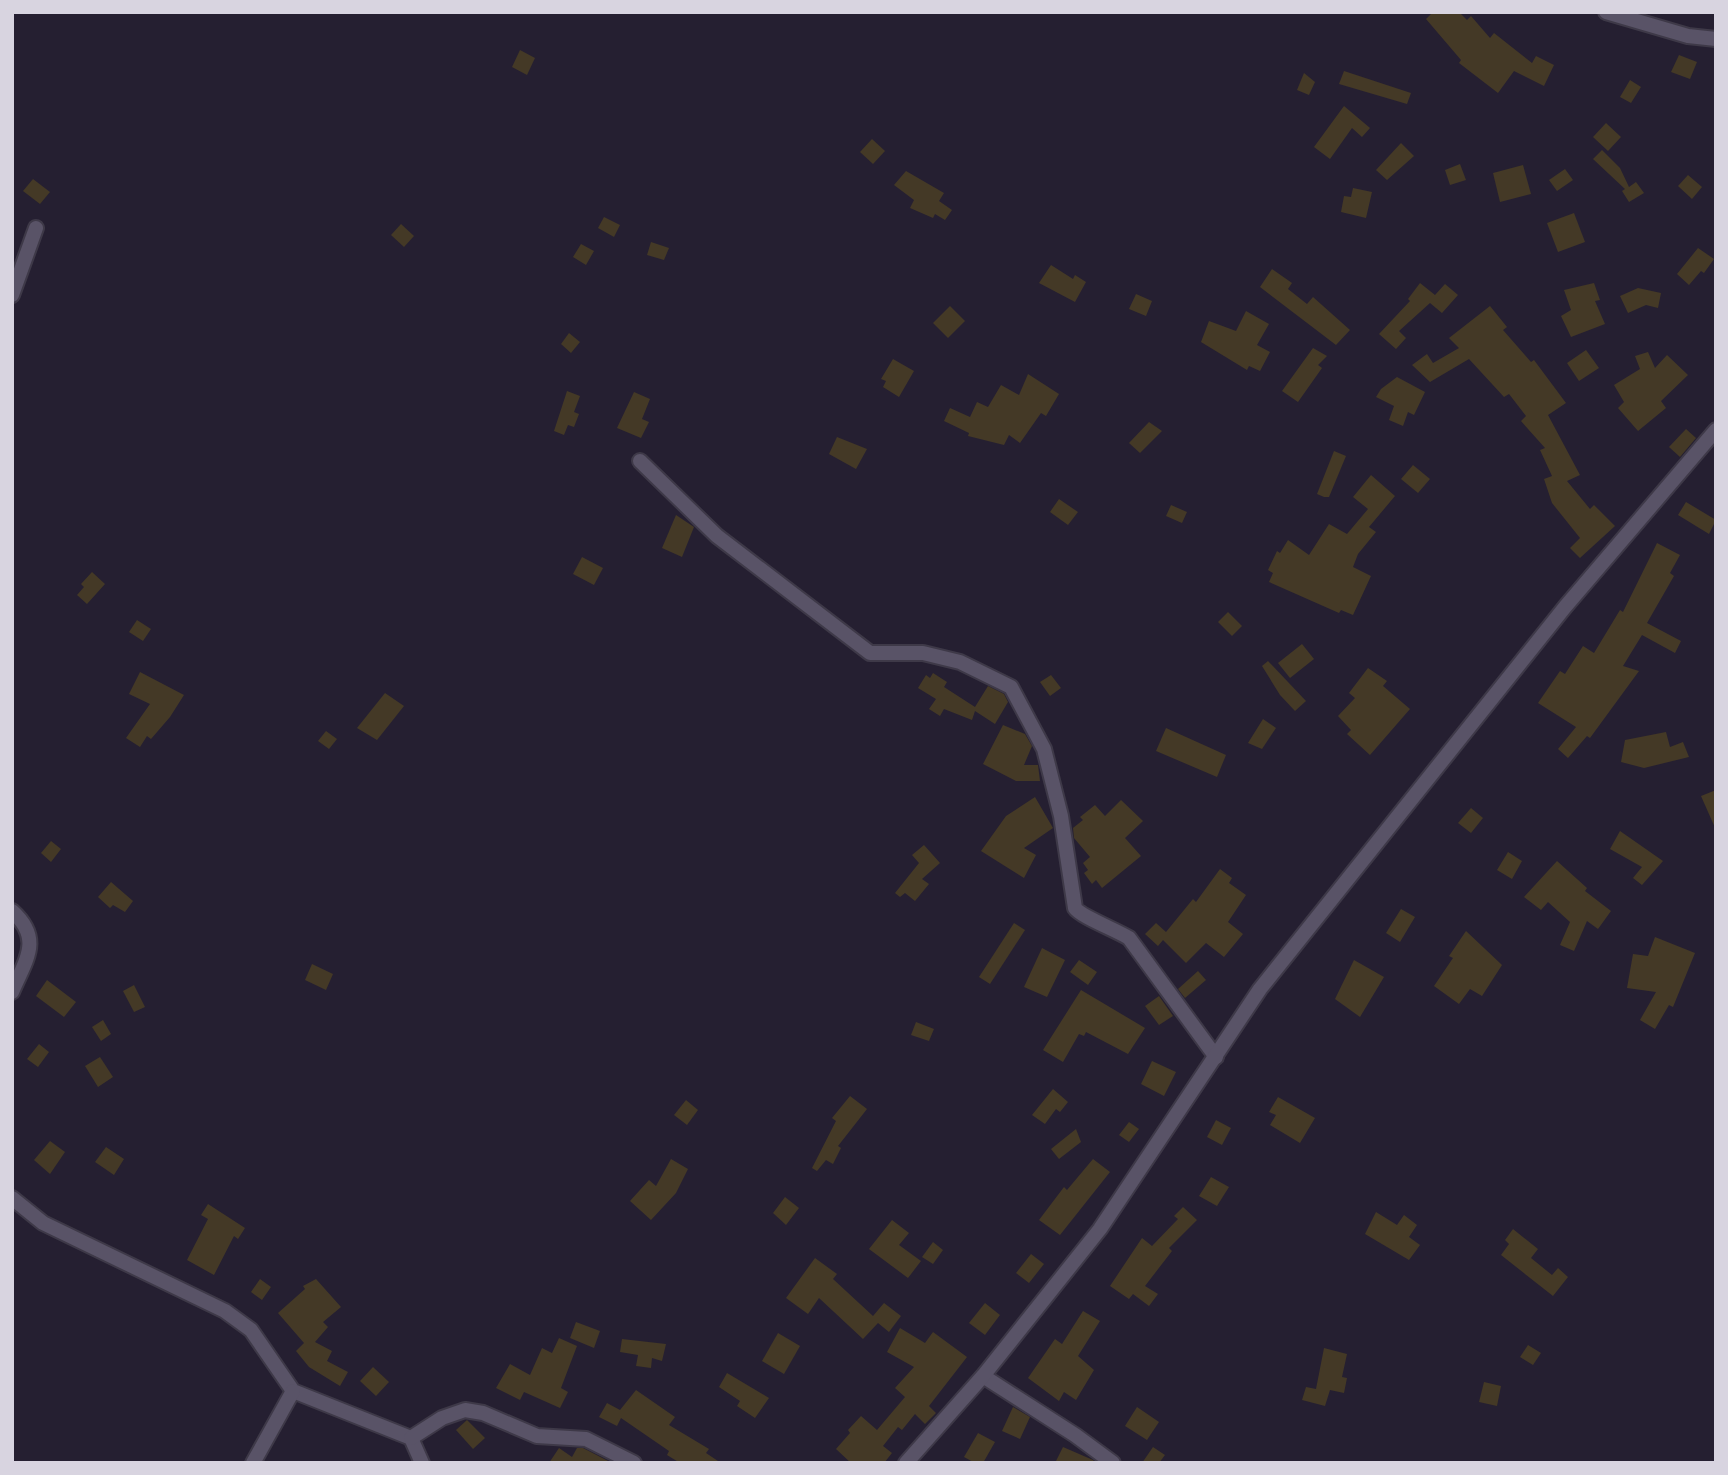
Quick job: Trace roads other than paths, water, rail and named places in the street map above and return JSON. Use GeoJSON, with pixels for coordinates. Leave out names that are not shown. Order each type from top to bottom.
{"type":"FeatureCollection","features":[{"type":"Feature","properties":{"kind":"street"},"geometry":{"type":"LineString","coordinates":[[1606,12],[1688,36],[1716,39]]}},
{"type":"Feature","properties":{"kind":"street"},"geometry":{"type":"LineString","coordinates":[[12,295],[36,228]]}},
{"type":"Feature","properties":{"kind":"street"},"geometry":{"type":"LineString","coordinates":[[906,1463],[983,1376],[1100,1229],[1260,989],[1565,607],[1716,430]]}},
{"type":"Feature","properties":{"kind":"street"},"geometry":{"type":"LineString","coordinates":[[640,461],[717,536],[870,653],[923,653],[960,662],[1011,687],[1044,749],[1061,816],[1074,908],[1080,915],[1109,925],[1129,939],[1216,1057]]}},
{"type":"Feature","properties":{"kind":"street"},"geometry":{"type":"LineString","coordinates":[[12,911],[25,923],[31,937],[28,954],[12,992]]}},
{"type":"Feature","properties":{"kind":"street"},"geometry":{"type":"LineString","coordinates":[[12,1198],[43,1223],[225,1311],[251,1330],[293,1391],[411,1438],[422,1463]]}},
{"type":"Feature","properties":{"kind":"street"},"geometry":{"type":"LineString","coordinates":[[983,1376],[1075,1435],[1113,1463]]}},
{"type":"Feature","properties":{"kind":"street"},"geometry":{"type":"LineString","coordinates":[[253,1463],[293,1391]]}},
{"type":"Feature","properties":{"kind":"street"},"geometry":{"type":"LineString","coordinates":[[411,1438],[442,1418],[465,1410],[482,1413],[537,1436],[586,1439],[634,1463]]}}]}
